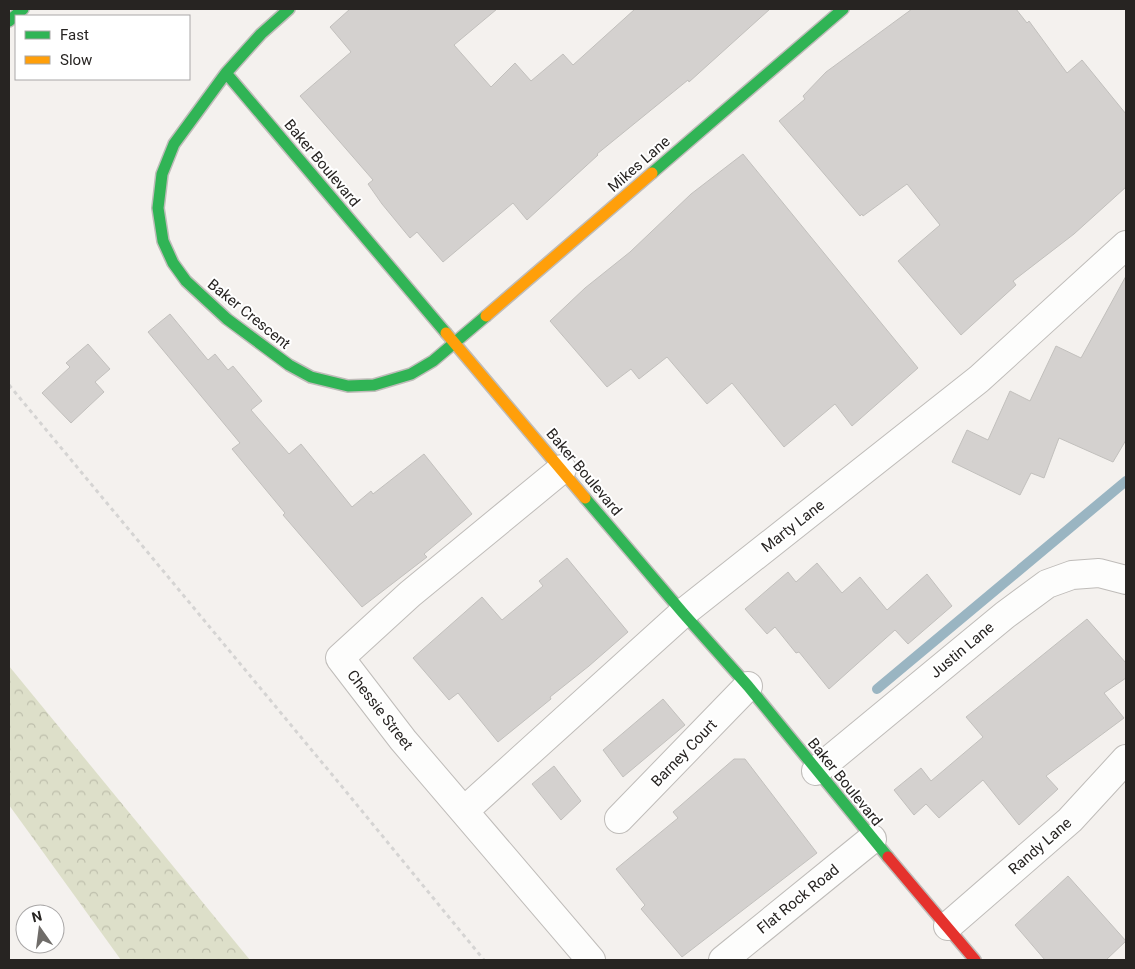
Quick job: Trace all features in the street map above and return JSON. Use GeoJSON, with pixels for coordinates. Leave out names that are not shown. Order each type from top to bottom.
{"type":"FeatureCollection","features":[{"type":"Feature","properties":{"kind":"main road"},"geometry":{"type":"LineString","coordinates":[[226,73],[260,34],[289,9]]}},
{"type":"Feature","properties":{"kind":"main road","name":"Mikes Lane"},"geometry":{"type":"LineString","coordinates":[[454,342],[843,9]]}},
{"type":"Feature","properties":{"kind":"main road","name":"Baker Crescent"},"geometry":{"type":"LineString","coordinates":[[226,73],[174,144],[162,174],[158,208],[163,241],[173,263],[186,281],[227,319],[289,365],[311,377],[348,386],[374,385],[411,374],[433,361],[454,342]]}},
{"type":"Feature","properties":{"kind":"main road","name":"Baker Boulevard"},"geometry":{"type":"LineString","coordinates":[[226,73],[683,613],[748,686],[872,839],[976,960]]}},
{"type":"Feature","properties":{"kind":"street","name":"Marty Lane"},"geometry":{"type":"LineString","coordinates":[[464,811],[683,613],[979,379],[1126,245]]}},
{"type":"Feature","properties":{"kind":"street","name":"Chessie Street"},"geometry":{"type":"LineString","coordinates":[[562,469],[410,594],[340,658],[403,740],[591,960]]}},
{"type":"Feature","properties":{"kind":"street","name":"Justin Lane"},"geometry":{"type":"LineString","coordinates":[[816,771],[1005,615],[1047,584],[1072,575],[1100,573],[1126,580]]}},
{"type":"Feature","properties":{"kind":"street","name":"Barney Court"},"geometry":{"type":"LineString","coordinates":[[619,819],[748,686]]}},
{"type":"Feature","properties":{"kind":"street","name":"Randy Lane"},"geometry":{"type":"LineString","coordinates":[[948,926],[1070,820],[1126,759]]}},
{"type":"Feature","properties":{"kind":"street","name":"Flat Rock Road"},"geometry":{"type":"LineString","coordinates":[[723,960],[872,839]]}},
{"type":"Feature","properties":{"kind":"path"},"geometry":{"type":"LineString","coordinates":[[9,385],[484,960]]}},
{"type":"Feature","properties":{"kind":"green space"},"geometry":{"type":"Polygon","coordinates":[[[9,666],[250,960],[121,960],[9,805],[9,666]]]}},
{"type":"Feature","properties":{"kind":"building"},"geometry":{"type":"Polygon","coordinates":[[[350,9],[497,9],[454,45],[491,87],[515,63],[531,81],[563,54],[573,65],[635,9],[770,9],[689,82],[688,80],[597,154],[527,220],[513,203],[443,262],[417,232],[410,238],[368,184],[373,180],[300,96],[351,52],[330,27],[350,9]]]}},
{"type":"Feature","properties":{"kind":"building"},"geometry":{"type":"Polygon","coordinates":[[[912,9],[1016,9],[1027,23],[1029,21],[1067,73],[1082,60],[1126,114],[1126,187],[1074,234],[1013,281],[1016,285],[961,335],[898,261],[940,225],[907,184],[863,216],[862,214],[860,216],[779,121],[805,99],[803,96],[826,72],[912,9]]]}},
{"type":"Feature","properties":{"kind":"building"},"geometry":{"type":"Polygon","coordinates":[[[743,154],[918,368],[852,426],[835,404],[784,447],[732,383],[707,404],[667,357],[639,379],[631,369],[607,387],[550,321],[585,288],[630,252],[691,194],[743,154]]]}},
{"type":"Feature","properties":{"kind":"building"},"geometry":{"type":"Polygon","coordinates":[[[1126,276],[1126,440],[1113,462],[1059,438],[1044,478],[1031,473],[1020,495],[952,462],[967,430],[988,440],[1010,391],[1030,401],[1056,346],[1081,358],[1126,276]]]}},
{"type":"Feature","properties":{"kind":"building"},"geometry":{"type":"Polygon","coordinates":[[[170,314],[208,360],[215,354],[228,370],[233,366],[262,401],[251,410],[289,454],[301,444],[352,507],[371,491],[373,494],[424,454],[472,514],[424,554],[427,557],[362,607],[283,515],[285,513],[232,449],[240,443],[148,332],[170,314]]]}},
{"type":"Feature","properties":{"kind":"building"},"geometry":{"type":"Polygon","coordinates":[[[88,344],[110,369],[95,382],[104,392],[71,423],[42,393],[70,367],[66,363],[88,344]]]}},
{"type":"Feature","properties":{"kind":"building"},"geometry":{"type":"Polygon","coordinates":[[[567,558],[628,632],[498,742],[458,693],[449,700],[413,658],[482,597],[502,620],[543,586],[539,581],[567,558]]]}},
{"type":"Feature","properties":{"kind":"building"},"geometry":{"type":"Polygon","coordinates":[[[817,563],[842,593],[860,577],[887,610],[927,574],[952,606],[908,644],[895,630],[829,689],[799,652],[796,653],[775,627],[767,634],[745,609],[788,572],[796,582],[817,563]]]}},
{"type":"Feature","properties":{"kind":"building"},"geometry":{"type":"Polygon","coordinates":[[[1087,619],[1126,663],[1126,678],[1104,693],[1124,718],[1046,776],[1058,789],[1019,825],[983,780],[939,818],[926,804],[914,815],[894,790],[921,768],[931,781],[983,737],[966,717],[1087,619]]]}},
{"type":"Feature","properties":{"kind":"building"},"geometry":{"type":"Polygon","coordinates":[[[663,699],[685,725],[623,777],[603,750],[663,699]]]}},
{"type":"Feature","properties":{"kind":"building"},"geometry":{"type":"Polygon","coordinates":[[[734,759],[745,759],[817,853],[682,957],[641,909],[645,905],[616,869],[678,818],[673,812],[734,759]]]}},
{"type":"Feature","properties":{"kind":"building"},"geometry":{"type":"Polygon","coordinates":[[[554,766],[581,801],[561,820],[532,784],[554,766]]]}},
{"type":"Feature","properties":{"kind":"building"},"geometry":{"type":"Polygon","coordinates":[[[1068,876],[1126,941],[1106,960],[1045,960],[1015,925],[1068,876]]]}},
{"type":"Feature","properties":{"kind":"waterway"},"geometry":{"type":"LineString","coordinates":[[877,689],[1126,481]]}},
{"type":"Feature","properties":{"kind":"traffic: fast"},"geometry":{"type":"LineString","coordinates":[[16,15],[23,9]]}},
{"type":"Feature","properties":{"kind":"traffic: fast"},"geometry":{"type":"LineString","coordinates":[[289,9],[261,34],[226,73],[446,333]]}},
{"type":"Feature","properties":{"kind":"traffic: fast"},"geometry":{"type":"LineString","coordinates":[[652,173],[843,9]]}},
{"type":"Feature","properties":{"kind":"traffic: fast"},"geometry":{"type":"LineString","coordinates":[[9,21],[15,16]]}},
{"type":"Feature","properties":{"kind":"traffic: fast"},"geometry":{"type":"LineString","coordinates":[[226,73],[174,144],[162,174],[158,208],[163,241],[173,263],[186,281],[227,319],[289,365],[311,377],[348,386],[374,385],[411,374],[433,361],[486,316]]}},
{"type":"Feature","properties":{"kind":"traffic: fast"},"geometry":{"type":"LineString","coordinates":[[585,498],[748,686],[888,857]]}},
{"type":"Feature","properties":{"kind":"traffic: slow"},"geometry":{"type":"LineString","coordinates":[[486,316],[652,173]]}},
{"type":"Feature","properties":{"kind":"traffic: slow"},"geometry":{"type":"LineString","coordinates":[[446,333],[585,498]]}},
{"type":"Feature","properties":{"kind":"traffic: jam"},"geometry":{"type":"LineString","coordinates":[[888,857],[975,960]]}}]}
